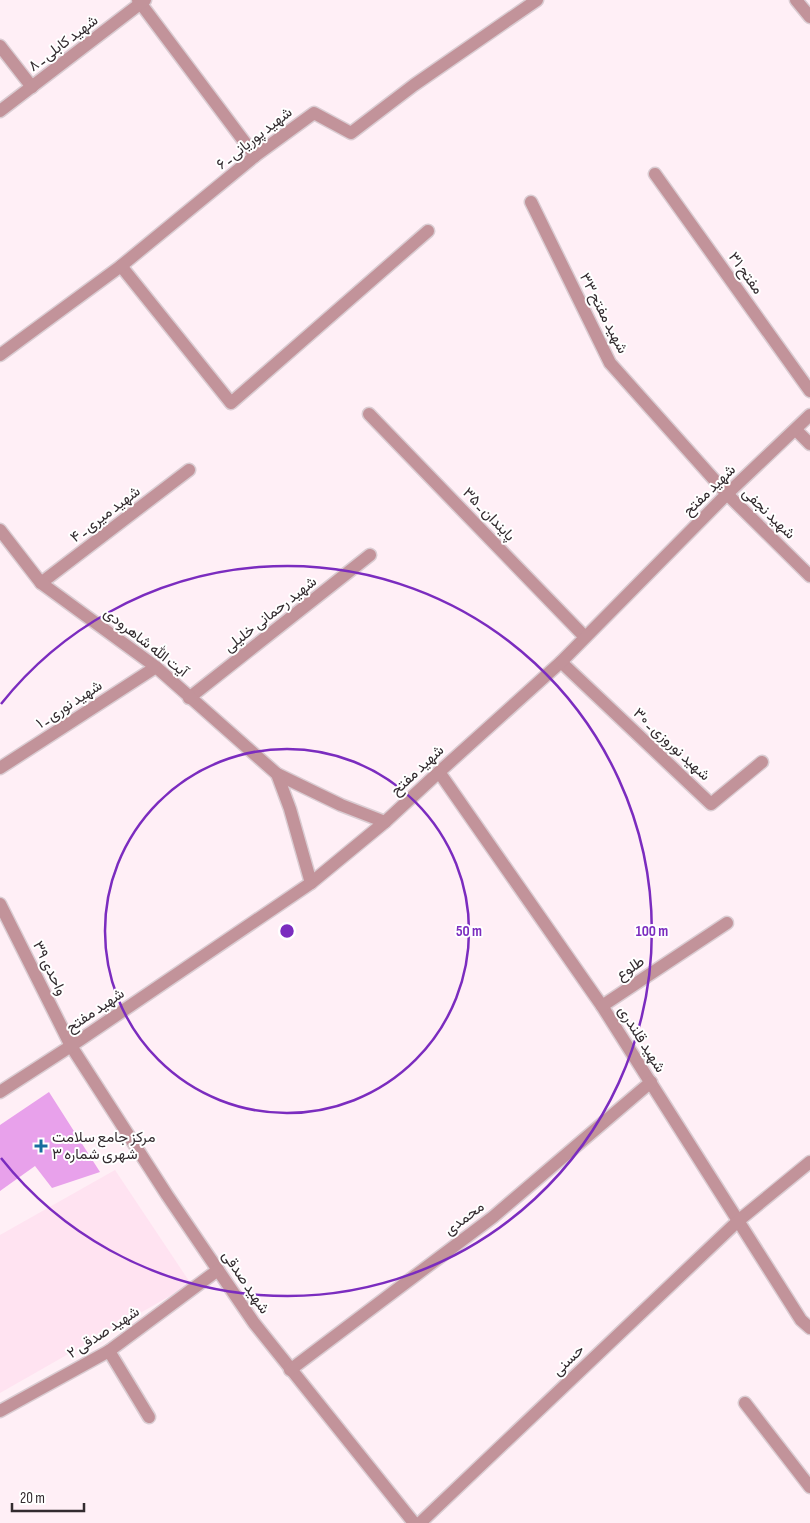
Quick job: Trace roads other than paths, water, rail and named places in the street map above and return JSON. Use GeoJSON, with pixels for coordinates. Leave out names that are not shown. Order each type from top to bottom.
{"type":"FeatureCollection","features":[{"type":"Feature","properties":{"kind":"street","name":"شهید پوریانی ـ ۶"},"geometry":{"type":"LineString","coordinates":[[0,355],[121,266],[255,156],[314,113],[351,133],[414,85],[537,0]]}},
{"type":"Feature","properties":{"kind":"street"},"geometry":{"type":"LineString","coordinates":[[796,0],[810,17]]}},
{"type":"Feature","properties":{"kind":"street"},"geometry":{"type":"LineString","coordinates":[[141,1],[255,156]]}},
{"type":"Feature","properties":{"kind":"street","name":"شهید کابلی ـ ۸"},"geometry":{"type":"LineString","coordinates":[[0,111],[141,1]]}},
{"type":"Feature","properties":{"kind":"street"},"geometry":{"type":"LineString","coordinates":[[0,46],[32,87]]}},
{"type":"Feature","properties":{"kind":"street","name":"مفتح ۳۱"},"geometry":{"type":"LineString","coordinates":[[655,174],[810,391]]}},
{"type":"Feature","properties":{"kind":"street","name":"شهید مفتح ۳۳"},"geometry":{"type":"LineString","coordinates":[[531,202],[610,363],[727,494]]}},
{"type":"Feature","properties":{"kind":"street"},"geometry":{"type":"LineString","coordinates":[[121,266],[231,403],[428,231]]}},
{"type":"Feature","properties":{"kind":"street","name":"پایندان ـ ۳۵"},"geometry":{"type":"LineString","coordinates":[[369,414],[585,637]]}},
{"type":"Feature","properties":{"kind":"street","name":"شهید مفتح"},"geometry":{"type":"LineString","coordinates":[[0,1092],[311,883],[385,822],[561,662],[727,494],[810,415]]}},
{"type":"Feature","properties":{"kind":"street"},"geometry":{"type":"LineString","coordinates":[[796,430],[810,444]]}},
{"type":"Feature","properties":{"kind":"street","name":"شهید میری ـ ۴"},"geometry":{"type":"LineString","coordinates":[[41,583],[189,470]]}},
{"type":"Feature","properties":{"kind":"street","name":"شهید نجفی"},"geometry":{"type":"LineString","coordinates":[[727,494],[810,576]]}},
{"type":"Feature","properties":{"kind":"street","name":"آیت الله شاهرودی"},"geometry":{"type":"LineString","coordinates":[[0,530],[41,583],[156,667],[277,774]]}},
{"type":"Feature","properties":{"kind":"street","name":"شهید رحمانی خلیلی"},"geometry":{"type":"LineString","coordinates":[[189,698],[370,555]]}},
{"type":"Feature","properties":{"kind":"street","name":"شهید نوروزی ـ ۳۰"},"geometry":{"type":"LineString","coordinates":[[561,662],[711,804],[762,762]]}},
{"type":"Feature","properties":{"kind":"street","name":"شهید نوری ـ ۱"},"geometry":{"type":"LineString","coordinates":[[0,768],[156,667]]}},
{"type":"Feature","properties":{"kind":"street","name":"شهید قلندری"},"geometry":{"type":"LineString","coordinates":[[438,772],[602,1006],[800,1320],[810,1328]]}},
{"type":"Feature","properties":{"kind":"street"},"geometry":{"type":"LineString","coordinates":[[277,774],[341,805],[385,822]]}},
{"type":"Feature","properties":{"kind":"street"},"geometry":{"type":"LineString","coordinates":[[277,774],[290,809],[311,883]]}},
{"type":"Feature","properties":{"kind":"street","name":"واحدی ۳۹"},"geometry":{"type":"LineString","coordinates":[[0,904],[71,1046]]}},
{"type":"Feature","properties":{"kind":"street","name":"طلوع"},"geometry":{"type":"LineString","coordinates":[[602,1006],[727,923]]}},
{"type":"Feature","properties":{"kind":"street","name":"شهید صدقی"},"geometry":{"type":"LineString","coordinates":[[71,1046],[254,1323],[414,1523]]}},
{"type":"Feature","properties":{"kind":"street","name":"محمدی"},"geometry":{"type":"LineString","coordinates":[[290,1370],[493,1217],[651,1082]]}},
{"type":"Feature","properties":{"kind":"street","name":"حسنی"},"geometry":{"type":"LineString","coordinates":[[420,1523],[738,1221],[810,1162]]}},
{"type":"Feature","properties":{"kind":"street","name":"شهید صدقی ۲"},"geometry":{"type":"LineString","coordinates":[[0,1411],[109,1351],[218,1270]]}},
{"type":"Feature","properties":{"kind":"street"},"geometry":{"type":"LineString","coordinates":[[109,1351],[149,1417]]}},
{"type":"Feature","properties":{"kind":"street"},"geometry":{"type":"LineString","coordinates":[[745,1403],[810,1486]]}},
{"type":"Feature","properties":{"kind":"place","name":"مرکز جامع سلامت شهری شماره ۳"},"geometry":{"type":"Point","coordinates":[41,1146]}}]}
